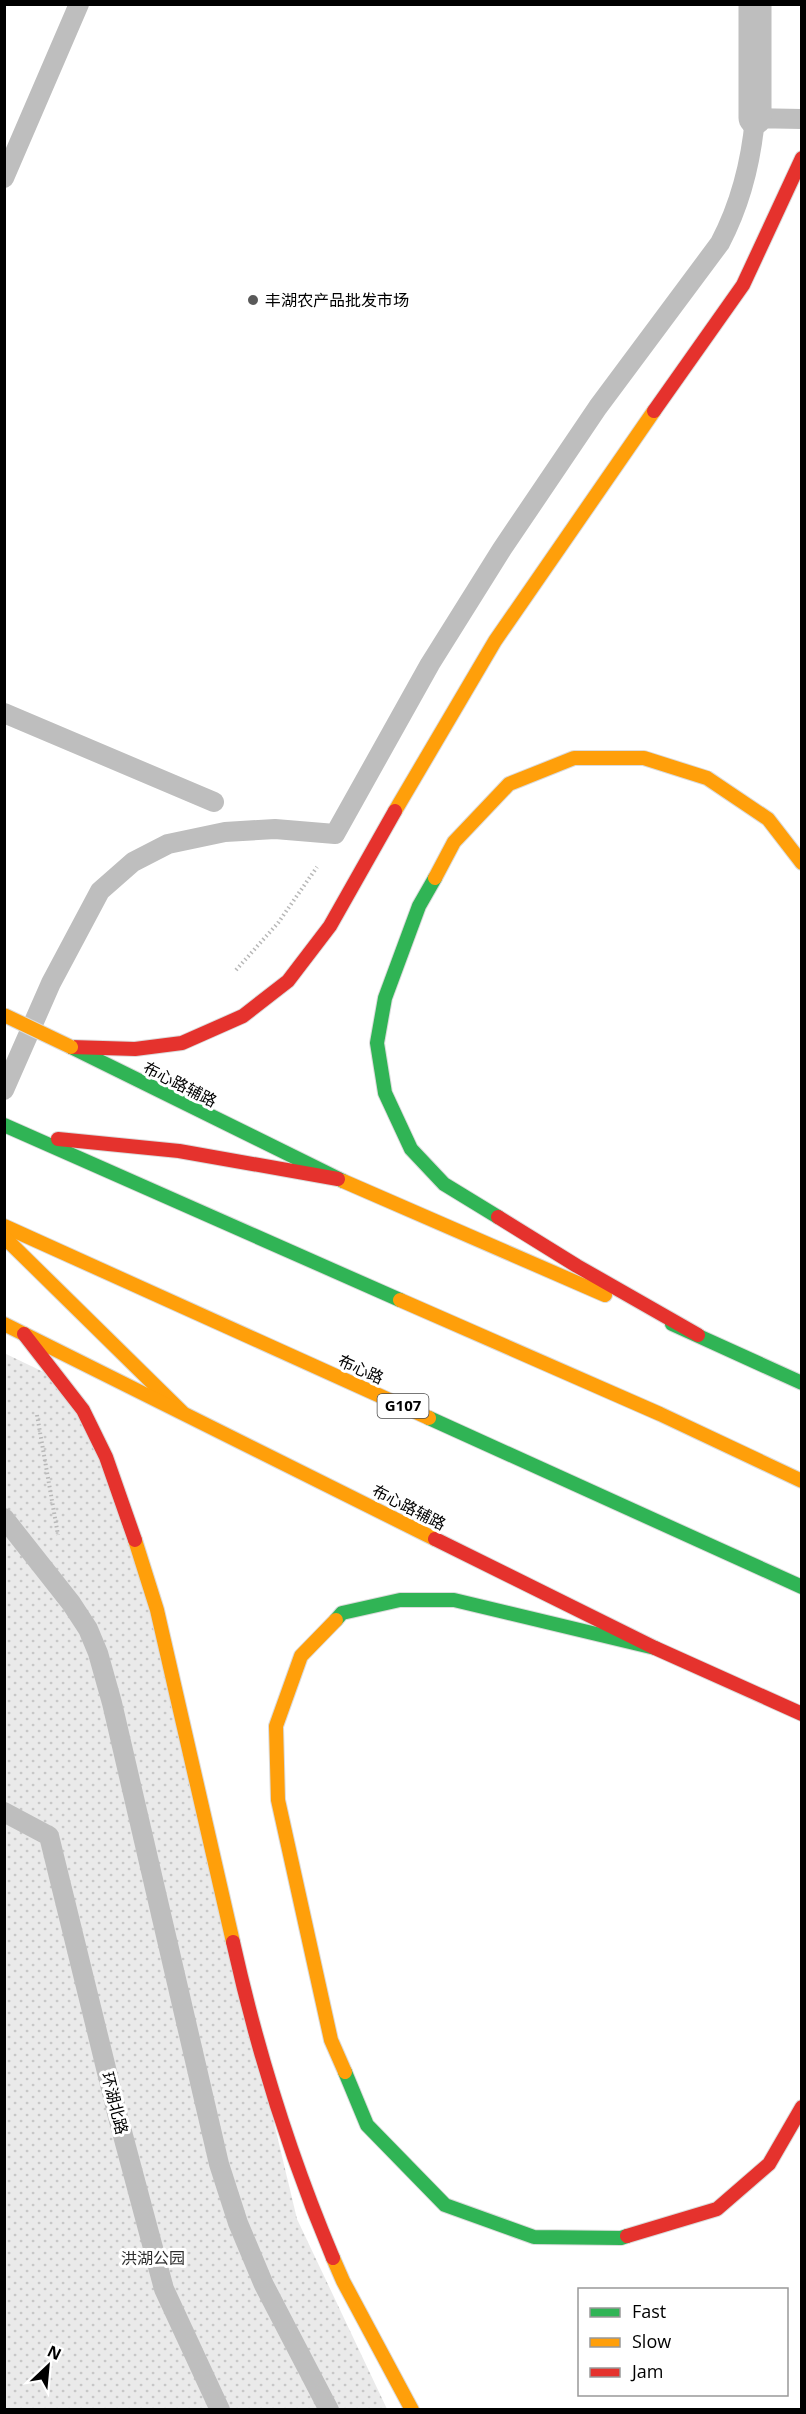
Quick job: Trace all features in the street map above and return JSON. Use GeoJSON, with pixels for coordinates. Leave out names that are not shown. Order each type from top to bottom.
{"type":"FeatureCollection","features":[{"type":"Feature","properties":{"kind":"main road"},"geometry":{"type":"LineString","coordinates":[[71,1047],[135,1049],[182,1043],[243,1016],[288,981],[330,926],[495,640],[743,285],[801,158]]}},
{"type":"Feature","properties":{"kind":"main road"},"geometry":{"type":"LineString","coordinates":[[698,1335],[568,1261],[444,1184],[411,1149],[386,1093],[377,1043],[385,998],[419,906],[453,842],[509,784],[574,758],[644,758],[707,778],[768,819],[801,864]]}},
{"type":"Feature","properties":{"kind":"main road","name":"布心路辅路"},"geometry":{"type":"LineString","coordinates":[[4,1015],[338,1179],[698,1335],[801,1383]]}},
{"type":"Feature","properties":{"kind":"main road"},"geometry":{"type":"LineString","coordinates":[[4,1125],[660,1414],[801,1480]]}},
{"type":"Feature","properties":{"kind":"main road"},"geometry":{"type":"LineString","coordinates":[[28,1136],[179,1151],[338,1179]]}},
{"type":"Feature","properties":{"kind":"main road","name":"布心路"},"geometry":{"type":"LineString","coordinates":[[4,1226],[801,1587]]}},
{"type":"Feature","properties":{"kind":"main road"},"geometry":{"type":"LineString","coordinates":[[4,1237],[182,1412]]}},
{"type":"Feature","properties":{"kind":"main road","name":"布心路辅路"},"geometry":{"type":"LineString","coordinates":[[4,1324],[654,1648],[801,1714]]}},
{"type":"Feature","properties":{"kind":"main road"},"geometry":{"type":"LineString","coordinates":[[24,1334],[83,1410],[106,1456],[124,1505],[157,1610],[245,1996],[283,2127],[307,2197],[343,2281],[412,2409]]}},
{"type":"Feature","properties":{"kind":"main road"},"geometry":{"type":"LineString","coordinates":[[654,1648],[454,1600],[400,1599],[342,1613],[301,1656],[276,1726],[278,1800],[331,2040],[367,2125],[444,2205],[534,2237],[621,2238],[717,2210],[770,2164],[801,2107]]}},
{"type":"Feature","properties":{"kind":"street"},"geometry":{"type":"LineString","coordinates":[[755,4],[755,118]]}},
{"type":"Feature","properties":{"kind":"lane"},"geometry":{"type":"LineString","coordinates":[[4,178],[79,4]]}},
{"type":"Feature","properties":{"kind":"lane"},"geometry":{"type":"LineString","coordinates":[[4,1090],[51,983],[100,891],[133,862],[168,844],[225,832],[275,829],[335,834],[430,664],[502,549],[598,406],[720,243],[731,222],[745,184],[752,151],[755,118],[801,119]]}},
{"type":"Feature","properties":{"kind":"lane"},"geometry":{"type":"LineString","coordinates":[[4,712],[214,802]]}},
{"type":"Feature","properties":{"kind":"lane"},"geometry":{"type":"LineString","coordinates":[[4,1518],[75,1608],[88,1629],[98,1653],[112,1703],[219,2164],[238,2223],[264,2285],[329,2409]]}},
{"type":"Feature","properties":{"kind":"lane","name":"环湖北路"},"geometry":{"type":"LineString","coordinates":[[4,1812],[49,1836],[117,2113],[164,2289],[220,2409]]}},
{"type":"Feature","properties":{"kind":"path"},"geometry":{"type":"LineString","coordinates":[[234,973],[278,923],[316,868],[335,834]]}},
{"type":"Feature","properties":{"kind":"path"},"geometry":{"type":"LineString","coordinates":[[35,1408],[58,1536]]}},
{"type":"Feature","properties":{"kind":"green space","name":"洪湖公园"},"geometry":{"type":"Polygon","coordinates":[[[4,1353],[54,1377],[118,1471],[297,2219],[387,2409],[5,2409],[4,1353]]]}},
{"type":"Feature","properties":{"kind":"traffic: fast"},"geometry":{"type":"LineString","coordinates":[[435,878],[419,906],[385,998],[377,1043],[385,1093],[411,1149],[444,1184],[498,1217]]}},
{"type":"Feature","properties":{"kind":"traffic: fast"},"geometry":{"type":"LineString","coordinates":[[71,1047],[343,1181]]}},
{"type":"Feature","properties":{"kind":"traffic: fast"},"geometry":{"type":"LineString","coordinates":[[4,1125],[400,1300]]}},
{"type":"Feature","properties":{"kind":"traffic: fast"},"geometry":{"type":"LineString","coordinates":[[672,1324],[802,1383]]}},
{"type":"Feature","properties":{"kind":"traffic: fast"},"geometry":{"type":"LineString","coordinates":[[429,1418],[802,1587]]}},
{"type":"Feature","properties":{"kind":"traffic: fast"},"geometry":{"type":"LineString","coordinates":[[336,1620],[342,1613],[400,1600],[454,1600],[655,1648]]}},
{"type":"Feature","properties":{"kind":"traffic: fast"},"geometry":{"type":"LineString","coordinates":[[345,2072],[367,2125],[445,2205],[534,2237],[621,2238],[627,2236]]}},
{"type":"Feature","properties":{"kind":"traffic: slow"},"geometry":{"type":"LineString","coordinates":[[395,811],[495,641],[654,411]]}},
{"type":"Feature","properties":{"kind":"traffic: slow"},"geometry":{"type":"LineString","coordinates":[[435,878],[454,842],[509,784],[574,758],[644,758],[707,778],[768,819],[802,863]]}},
{"type":"Feature","properties":{"kind":"traffic: slow"},"geometry":{"type":"LineString","coordinates":[[4,1015],[71,1047]]}},
{"type":"Feature","properties":{"kind":"traffic: slow"},"geometry":{"type":"LineString","coordinates":[[343,1181],[605,1295]]}},
{"type":"Feature","properties":{"kind":"traffic: slow"},"geometry":{"type":"LineString","coordinates":[[4,1226],[429,1418]]}},
{"type":"Feature","properties":{"kind":"traffic: slow"},"geometry":{"type":"LineString","coordinates":[[4,1237],[182,1412]]}},
{"type":"Feature","properties":{"kind":"traffic: slow"},"geometry":{"type":"LineString","coordinates":[[400,1300],[660,1414],[802,1481]]}},
{"type":"Feature","properties":{"kind":"traffic: slow"},"geometry":{"type":"LineString","coordinates":[[4,1324],[435,1539]]}},
{"type":"Feature","properties":{"kind":"traffic: slow"},"geometry":{"type":"LineString","coordinates":[[135,1540],[157,1610],[233,1942]]}},
{"type":"Feature","properties":{"kind":"traffic: slow"},"geometry":{"type":"LineString","coordinates":[[336,1620],[301,1656],[276,1726],[278,1800],[331,2040],[345,2072]]}},
{"type":"Feature","properties":{"kind":"traffic: slow"},"geometry":{"type":"LineString","coordinates":[[333,2258],[412,2410]]}},
{"type":"Feature","properties":{"kind":"traffic: jam"},"geometry":{"type":"LineString","coordinates":[[654,411],[743,285],[802,158]]}},
{"type":"Feature","properties":{"kind":"traffic: jam"},"geometry":{"type":"LineString","coordinates":[[71,1047],[135,1049],[182,1043],[243,1016],[288,981],[330,926],[395,811]]}},
{"type":"Feature","properties":{"kind":"traffic: jam"},"geometry":{"type":"LineString","coordinates":[[58,1139],[179,1151],[338,1179]]}},
{"type":"Feature","properties":{"kind":"traffic: jam"},"geometry":{"type":"LineString","coordinates":[[498,1217],[577,1266],[698,1335]]}},
{"type":"Feature","properties":{"kind":"traffic: jam"},"geometry":{"type":"LineString","coordinates":[[24,1334],[83,1410],[106,1457],[135,1540]]}},
{"type":"Feature","properties":{"kind":"traffic: jam"},"geometry":{"type":"LineString","coordinates":[[435,1539],[655,1648],[802,1714]]}},
{"type":"Feature","properties":{"kind":"traffic: jam"},"geometry":{"type":"LineString","coordinates":[[233,1942],[276,2102],[317,2220],[333,2258]]}},
{"type":"Feature","properties":{"kind":"traffic: jam"},"geometry":{"type":"LineString","coordinates":[[627,2236],[717,2209],[769,2164],[802,2107]]}},
{"type":"Feature","properties":{"kind":"place","name":"丰湖农产品批发市场"},"geometry":{"type":"Point","coordinates":[253,300]}}]}
